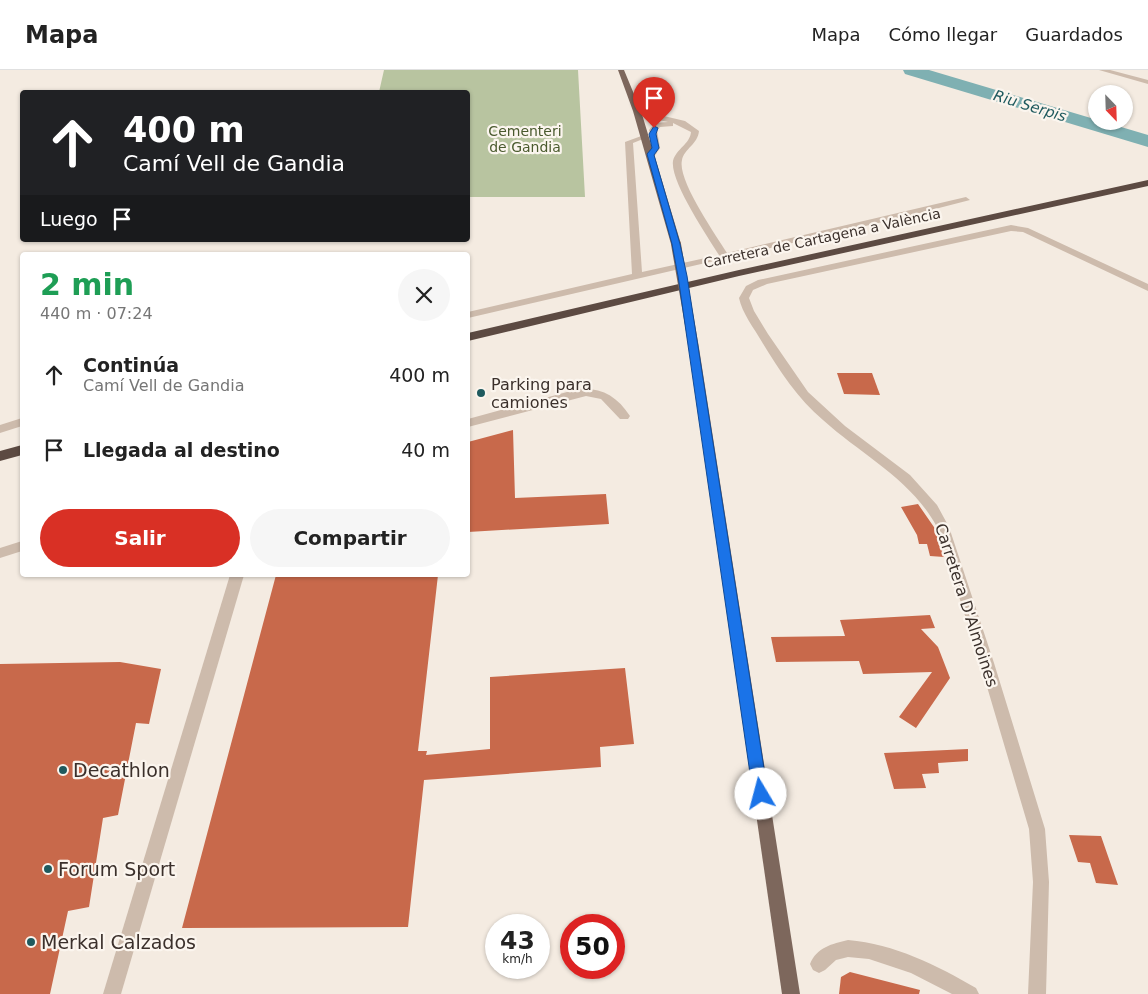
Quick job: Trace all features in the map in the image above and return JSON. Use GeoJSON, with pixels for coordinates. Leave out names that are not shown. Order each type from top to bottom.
{"type":"FeatureCollection","features":[{"type":"Feature","properties":{"kind":"highway","name":"Carretera de Cartagena a València"},"geometry":{"type":"LineString","coordinates":[[470,338],[720,277],[1148,182]]}},
{"type":"Feature","properties":{"kind":"highway"},"geometry":{"type":"LineString","coordinates":[[0,456],[20,451]]}},
{"type":"Feature","properties":{"kind":"main road"},"geometry":{"type":"LineString","coordinates":[[620,70],[637,111],[676,244],[694,348],[791,994]]}},
{"type":"Feature","properties":{"kind":"street"},"geometry":{"type":"LineString","coordinates":[[1102,70],[1148,82]]}},
{"type":"Feature","properties":{"kind":"street"},"geometry":{"type":"LineString","coordinates":[[637,111],[653,119],[680,123],[692,127],[696,135],[678,159],[679,175],[724,256]]}},
{"type":"Feature","properties":{"kind":"street"},"geometry":{"type":"LineString","coordinates":[[650,154],[656,148],[652,132],[656,126],[680,123]]}},
{"type":"Feature","properties":{"kind":"street"},"geometry":{"type":"LineString","coordinates":[[637,275],[629,142],[644,137]]}},
{"type":"Feature","properties":{"kind":"street"},"geometry":{"type":"LineString","coordinates":[[470,315],[637,275],[771,247],[966,200]]}},
{"type":"Feature","properties":{"kind":"street","name":"Carretera D'Almoines"},"geometry":{"type":"LineString","coordinates":[[1037,994],[1041,882],[1037,829],[988,663],[943,527],[931,506],[914,485],[887,462],[826,417],[800,390],[764,337],[746,306],[744,296],[746,290],[754,285],[771,280],[1011,228],[1024,230],[1040,237],[1148,288]]}},
{"type":"Feature","properties":{"kind":"street"},"geometry":{"type":"LineString","coordinates":[[470,422],[578,393],[592,391],[603,394],[624,416]]}},
{"type":"Feature","properties":{"kind":"street"},"geometry":{"type":"LineString","coordinates":[[470,415],[532,398]]}},
{"type":"Feature","properties":{"kind":"street"},"geometry":{"type":"LineString","coordinates":[[0,428],[20,423]]}},
{"type":"Feature","properties":{"kind":"street"},"geometry":{"type":"LineString","coordinates":[[0,553],[20,547]]}},
{"type":"Feature","properties":{"kind":"street"},"geometry":{"type":"LineString","coordinates":[[112,994],[236,577]]}},
{"type":"Feature","properties":{"kind":"street"},"geometry":{"type":"LineString","coordinates":[[818,964],[823,956],[830,952],[854,948],[908,964],[947,980],[970,994]]}},
{"type":"Feature","properties":{"kind":"green space","name":"Cementeri de Gandia"},"geometry":{"type":"Polygon","coordinates":[[[384,70],[578,70],[585,197],[470,197],[470,90],[379,90],[384,70]]]}},
{"type":"Feature","properties":{"kind":"building"},"geometry":{"type":"Polygon","coordinates":[[[837,373],[872,373],[880,395],[844,394],[837,373]]]}},
{"type":"Feature","properties":{"kind":"building"},"geometry":{"type":"Polygon","coordinates":[[[513,430],[515,498],[606,494],[609,524],[470,532],[470,441],[513,430]]]}},
{"type":"Feature","properties":{"kind":"building"},"geometry":{"type":"Polygon","coordinates":[[[918,504],[936,530],[944,557],[930,556],[927,544],[919,544],[917,535],[901,507],[918,504]]]}},
{"type":"Feature","properties":{"kind":"building"},"geometry":{"type":"Polygon","coordinates":[[[275,577],[438,577],[418,751],[427,751],[426,755],[490,749],[490,677],[625,668],[634,744],[600,747],[601,767],[424,780],[408,927],[182,928],[275,577]]]}},
{"type":"Feature","properties":{"kind":"building"},"geometry":{"type":"Polygon","coordinates":[[[930,615],[935,628],[921,629],[938,647],[950,678],[916,728],[899,717],[932,672],[863,674],[859,661],[776,662],[771,637],[845,636],[840,620],[930,615]]]}},
{"type":"Feature","properties":{"kind":"building","name":"Decathlon"},"geometry":{"type":"Polygon","coordinates":[[[120,662],[161,669],[149,724],[136,723],[118,815],[103,818],[89,907],[68,911],[50,994],[0,994],[0,664],[120,662]]]}},
{"type":"Feature","properties":{"kind":"building"},"geometry":{"type":"Polygon","coordinates":[[[968,749],[968,761],[938,763],[939,773],[922,774],[926,788],[894,789],[884,753],[968,749]]]}},
{"type":"Feature","properties":{"kind":"building"},"geometry":{"type":"Polygon","coordinates":[[[1069,835],[1101,836],[1118,885],[1096,883],[1090,863],[1078,862],[1069,835]]]}},
{"type":"Feature","properties":{"kind":"building"},"geometry":{"type":"Polygon","coordinates":[[[850,972],[920,990],[919,994],[839,994],[841,977],[850,972]]]}},
{"type":"Feature","properties":{"kind":"waterway","name":"Riu Serpis"},"geometry":{"type":"LineString","coordinates":[[911,70],[1148,141]]}},
{"type":"Feature","properties":{"kind":"place","name":"Parking para camiones"},"geometry":{"type":"Point","coordinates":[481,393]}},
{"type":"Feature","properties":{"kind":"place","name":"Decathlon"},"geometry":{"type":"Point","coordinates":[63,770]}},
{"type":"Feature","properties":{"kind":"place","name":"Forum Sport"},"geometry":{"type":"Point","coordinates":[48,869]}},
{"type":"Feature","properties":{"kind":"place","name":"Merkal Calzados"},"geometry":{"type":"Point","coordinates":[31,942]}},
{"type":"Feature","properties":{"kind":"route"},"geometry":{"type":"LineString","coordinates":[[654,128],[652,134],[656,148],[650,154],[676,244],[682,276],[761,794]]}}]}
